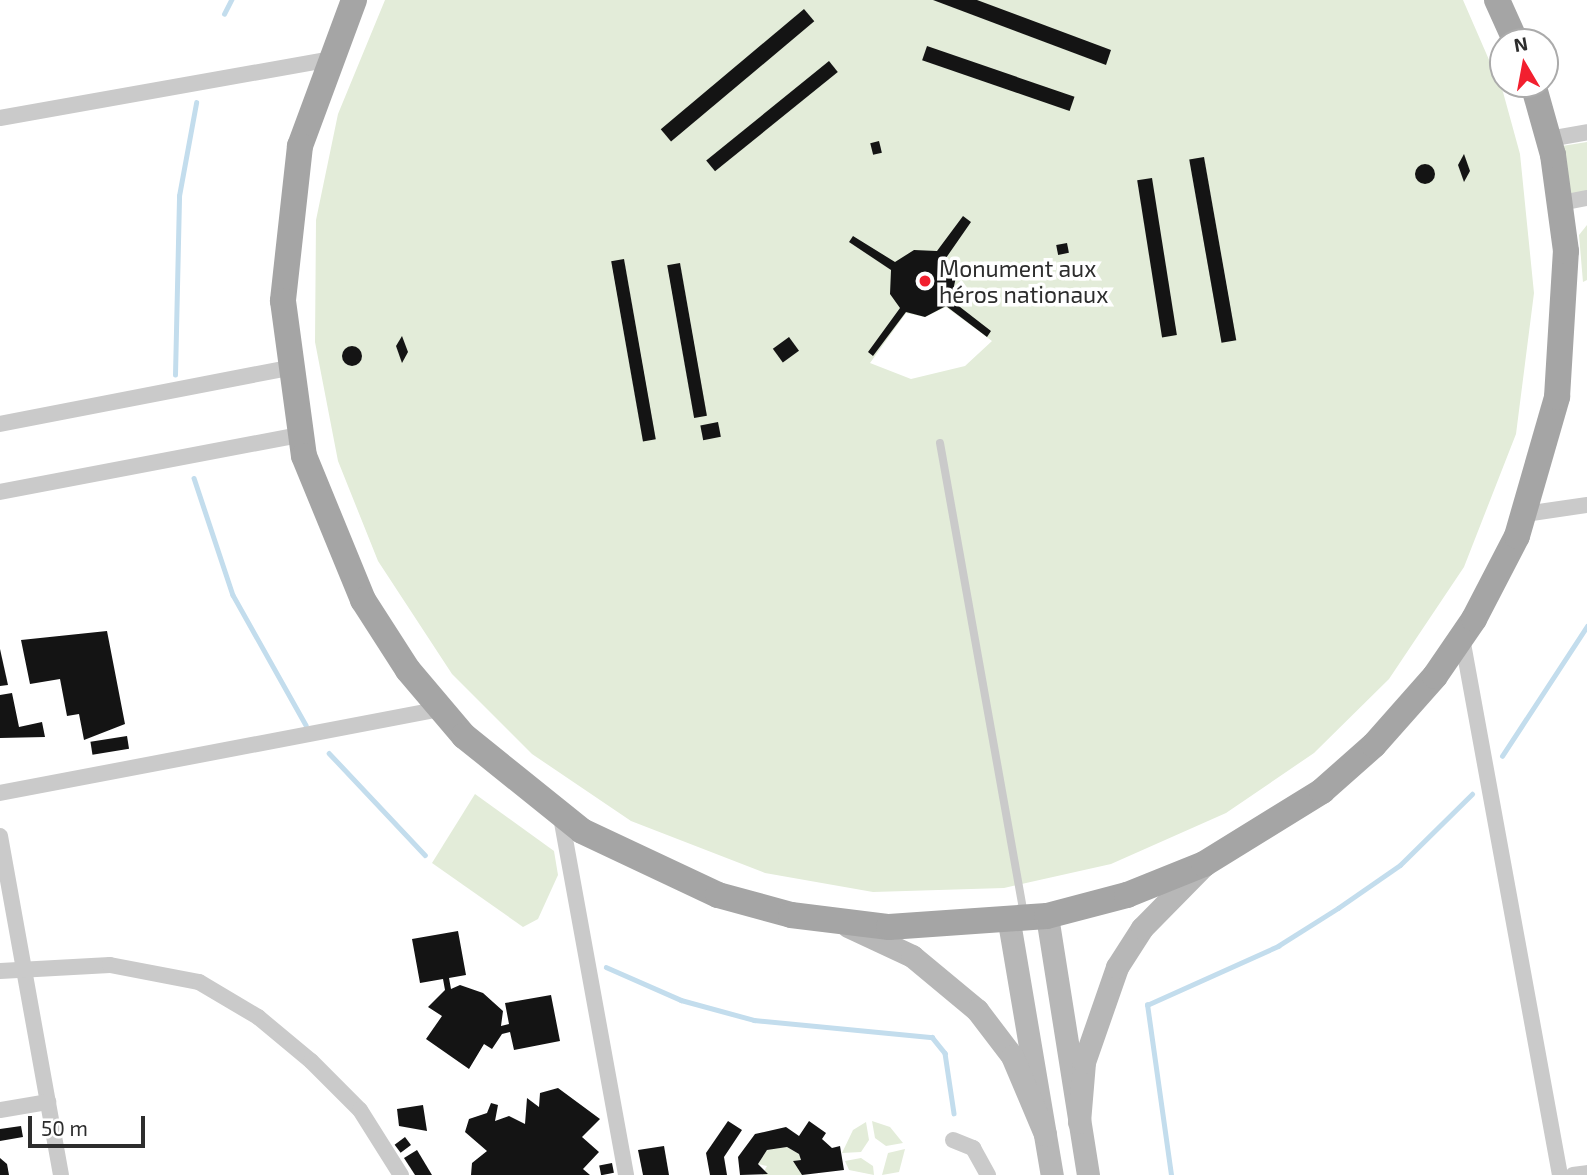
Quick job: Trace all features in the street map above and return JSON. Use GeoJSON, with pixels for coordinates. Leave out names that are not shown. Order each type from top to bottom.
{"type":"FeatureCollection","features":[{"type":"Feature","properties":{"kind":"main road"},"geometry":{"type":"LineString","coordinates":[[354,0],[327,60],[288,212],[287,368],[299,435],[352,580],[439,709],[490,761],[561,817],[695,887],[841,923],[913,928],[1027,920],[1127,895],[1204,864],[1284,818],[1357,761],[1462,638],[1525,514],[1547,445],[1564,349],[1561,203],[1549,139],[1536,98]]}},
{"type":"Feature","properties":{"kind":"main road"},"geometry":{"type":"LineString","coordinates":[[1497,0],[1510,28]]}},
{"type":"Feature","properties":{"kind":"main road"},"geometry":{"type":"LineString","coordinates":[[1079,1122],[1090,1037],[1117,967],[1142,928],[1204,864]]}},
{"type":"Feature","properties":{"kind":"main road"},"geometry":{"type":"LineString","coordinates":[[1027,920],[1079,1122],[1088,1175]]}},
{"type":"Feature","properties":{"kind":"main road"},"geometry":{"type":"LineString","coordinates":[[1027,920],[1045,1134],[1052,1175]]}},
{"type":"Feature","properties":{"kind":"main road"},"geometry":{"type":"LineString","coordinates":[[841,923],[912,957],[967,1000],[1012,1056],[1045,1134]]}},
{"type":"Feature","properties":{"kind":"street"},"geometry":{"type":"LineString","coordinates":[[0,118],[327,60]]}},
{"type":"Feature","properties":{"kind":"street"},"geometry":{"type":"LineString","coordinates":[[1549,139],[1587,132]]}},
{"type":"Feature","properties":{"kind":"street"},"geometry":{"type":"LineString","coordinates":[[1561,203],[1587,198]]}},
{"type":"Feature","properties":{"kind":"street"},"geometry":{"type":"LineString","coordinates":[[0,424],[287,368]]}},
{"type":"Feature","properties":{"kind":"street"},"geometry":{"type":"LineString","coordinates":[[0,492],[299,435]]}},
{"type":"Feature","properties":{"kind":"street"},"geometry":{"type":"LineString","coordinates":[[1525,514],[1587,505]]}},
{"type":"Feature","properties":{"kind":"street"},"geometry":{"type":"LineString","coordinates":[[1462,638],[1560,1175]]}},
{"type":"Feature","properties":{"kind":"street"},"geometry":{"type":"LineString","coordinates":[[0,793],[439,709]]}},
{"type":"Feature","properties":{"kind":"street"},"geometry":{"type":"LineString","coordinates":[[561,817],[626,1175]]}},
{"type":"Feature","properties":{"kind":"street"},"geometry":{"type":"LineString","coordinates":[[0,836],[61,1175]]}},
{"type":"Feature","properties":{"kind":"street"},"geometry":{"type":"LineString","coordinates":[[0,971],[23,967],[110,965],[199,982],[258,1017],[311,1061],[360,1110],[401,1175]]}},
{"type":"Feature","properties":{"kind":"street"},"geometry":{"type":"LineString","coordinates":[[0,1110],[48,1102]]}},
{"type":"Feature","properties":{"kind":"street"},"geometry":{"type":"LineString","coordinates":[[953,1140],[972,1148],[988,1175]]}},
{"type":"Feature","properties":{"kind":"street"},"geometry":{"type":"LineString","coordinates":[[1573,1175],[1587,1173]]}},
{"type":"Feature","properties":{"kind":"lane"},"geometry":{"type":"LineString","coordinates":[[940,443],[1027,920]]}},
{"type":"Feature","properties":{"kind":"green space"},"geometry":{"type":"Polygon","coordinates":[[[385,0],[1463,0],[1489,60],[1489,98],[1505,98],[1520,154],[1534,293],[1516,434],[1464,567],[1389,679],[1314,753],[1226,813],[1111,864],[1004,888],[873,892],[765,873],[631,821],[532,754],[452,674],[378,561],[338,461],[315,342],[316,220],[338,114],[385,0]],[[946,307],[925,317],[906,313],[870,363],[911,379],[965,366],[992,341],[946,307]]]}},
{"type":"Feature","properties":{"kind":"green space"},"geometry":{"type":"Polygon","coordinates":[[[1587,142],[1587,193],[1571,196],[1562,146],[1587,142]]]}},
{"type":"Feature","properties":{"kind":"green space"},"geometry":{"type":"Polygon","coordinates":[[[1587,225],[1587,280],[1583,282],[1579,235],[1587,225]]]}},
{"type":"Feature","properties":{"kind":"green space"},"geometry":{"type":"Polygon","coordinates":[[[475,794],[554,851],[558,875],[538,919],[523,927],[432,863],[475,794]]]}},
{"type":"Feature","properties":{"kind":"green space"},"geometry":{"type":"Polygon","coordinates":[[[872,1121],[890,1127],[903,1143],[886,1146],[875,1138],[872,1121]]]}},
{"type":"Feature","properties":{"kind":"green space"},"geometry":{"type":"Polygon","coordinates":[[[866,1122],[869,1140],[861,1152],[842,1153],[853,1130],[866,1122]]]}},
{"type":"Feature","properties":{"kind":"green space"},"geometry":{"type":"Polygon","coordinates":[[[787,1147],[799,1154],[801,1160],[793,1161],[802,1175],[762,1175],[767,1166],[758,1164],[767,1150],[787,1147]]]}},
{"type":"Feature","properties":{"kind":"green space"},"geometry":{"type":"Polygon","coordinates":[[[905,1149],[899,1172],[882,1175],[888,1153],[905,1149]]]}},
{"type":"Feature","properties":{"kind":"green space"},"geometry":{"type":"Polygon","coordinates":[[[861,1158],[873,1166],[874,1175],[849,1170],[845,1161],[861,1158]]]}},
{"type":"Feature","properties":{"kind":"building"},"geometry":{"type":"Polygon","coordinates":[[[933,0],[977,0],[1111,50],[1106,65],[933,0]]]}},
{"type":"Feature","properties":{"kind":"building"},"geometry":{"type":"Polygon","coordinates":[[[804,9],[814,21],[671,141],[661,129],[804,9]]]}},
{"type":"Feature","properties":{"kind":"building"},"geometry":{"type":"Polygon","coordinates":[[[927,46],[1075,97],[1070,111],[922,60],[927,46]]]}},
{"type":"Feature","properties":{"kind":"building"},"geometry":{"type":"Polygon","coordinates":[[[829,61],[838,72],[715,171],[706,160],[829,61]]]}},
{"type":"Feature","properties":{"kind":"building"},"geometry":{"type":"Polygon","coordinates":[[[879,141],[882,153],[873,155],[870,143],[879,141]]]}},
{"type":"Feature","properties":{"kind":"building"},"geometry":{"type":"Polygon","coordinates":[[[1464,154],[1470,171],[1464,182],[1458,165],[1464,154]]]}},
{"type":"Feature","properties":{"kind":"building"},"geometry":{"type":"Polygon","coordinates":[[[1204,157],[1236,340],[1222,343],[1189,160],[1204,157]]]}},
{"type":"Feature","properties":{"kind":"building"},"geometry":{"type":"Polygon","coordinates":[[[1425,164],[1432,167],[1435,174],[1432,181],[1425,184],[1418,181],[1415,174],[1418,167],[1425,164]]]}},
{"type":"Feature","properties":{"kind":"building"},"geometry":{"type":"Polygon","coordinates":[[[1152,178],[1177,335],[1162,337],[1137,180],[1152,178]]]}},
{"type":"Feature","properties":{"kind":"building"},"geometry":{"type":"Polygon","coordinates":[[[963,216],[971,222],[946,258],[956,277],[951,300],[991,331],[987,337],[946,306],[925,317],[906,312],[873,356],[868,352],[900,308],[890,294],[891,270],[849,242],[853,236],[895,262],[914,250],[937,251],[963,216]]]}},
{"type":"Feature","properties":{"kind":"building"},"geometry":{"type":"Polygon","coordinates":[[[1067,243],[1069,253],[1058,255],[1056,245],[1067,243]]]}},
{"type":"Feature","properties":{"kind":"building"},"geometry":{"type":"Polygon","coordinates":[[[624,259],[656,439],[643,441],[611,261],[624,259]]]}},
{"type":"Feature","properties":{"kind":"building"},"geometry":{"type":"Polygon","coordinates":[[[680,263],[707,416],[694,418],[667,265],[680,263]]]}},
{"type":"Feature","properties":{"kind":"building"},"geometry":{"type":"Polygon","coordinates":[[[402,336],[408,352],[402,363],[396,346],[402,336]]]}},
{"type":"Feature","properties":{"kind":"building"},"geometry":{"type":"Polygon","coordinates":[[[789,337],[799,351],[783,363],[773,349],[789,337]]]}},
{"type":"Feature","properties":{"kind":"building"},"geometry":{"type":"Polygon","coordinates":[[[352,346],[359,349],[362,356],[359,363],[352,366],[345,363],[342,356],[345,349],[352,346]]]}},
{"type":"Feature","properties":{"kind":"building"},"geometry":{"type":"Polygon","coordinates":[[[718,422],[721,437],[703,440],[700,425],[718,422]]]}},
{"type":"Feature","properties":{"kind":"building"},"geometry":{"type":"Polygon","coordinates":[[[107,631],[125,724],[84,740],[79,714],[67,716],[60,679],[30,684],[21,640],[107,631]]]}},
{"type":"Feature","properties":{"kind":"building"},"geometry":{"type":"Polygon","coordinates":[[[0,649],[8,685],[0,686],[0,649]]]}},
{"type":"Feature","properties":{"kind":"building"},"geometry":{"type":"Polygon","coordinates":[[[12,693],[19,727],[42,722],[45,737],[0,738],[0,695],[12,693]]]}},
{"type":"Feature","properties":{"kind":"building"},"geometry":{"type":"Polygon","coordinates":[[[127,736],[129,749],[92,755],[90,742],[127,736]]]}},
{"type":"Feature","properties":{"kind":"building"},"geometry":{"type":"Polygon","coordinates":[[[458,931],[466,975],[449,978],[451,989],[460,985],[483,993],[503,1011],[501,1026],[509,1024],[505,1003],[551,995],[560,1041],[514,1050],[510,1032],[502,1034],[492,1049],[484,1044],[469,1069],[426,1039],[442,1016],[428,1007],[445,990],[443,979],[420,983],[412,939],[458,931]]]}},
{"type":"Feature","properties":{"kind":"building"},"geometry":{"type":"Polygon","coordinates":[[[558,1088],[600,1119],[582,1137],[599,1152],[583,1169],[590,1175],[471,1175],[472,1163],[487,1151],[465,1132],[469,1119],[487,1113],[491,1103],[498,1105],[495,1121],[509,1116],[525,1124],[527,1098],[539,1107],[540,1093],[558,1088]]]}},
{"type":"Feature","properties":{"kind":"building"},"geometry":{"type":"Polygon","coordinates":[[[423,1105],[427,1131],[399,1126],[397,1109],[423,1105]]]}},
{"type":"Feature","properties":{"kind":"building"},"geometry":{"type":"Polygon","coordinates":[[[728,1121],[742,1130],[724,1157],[727,1175],[710,1175],[706,1153],[728,1121]]]}},
{"type":"Feature","properties":{"kind":"building"},"geometry":{"type":"Polygon","coordinates":[[[809,1121],[826,1133],[822,1139],[832,1148],[840,1146],[844,1170],[802,1175],[793,1161],[801,1160],[799,1154],[787,1147],[767,1150],[758,1164],[768,1174],[740,1175],[738,1157],[755,1134],[786,1127],[799,1136],[809,1121]]]}},
{"type":"Feature","properties":{"kind":"building"},"geometry":{"type":"Polygon","coordinates":[[[21,1126],[23,1137],[0,1141],[0,1129],[21,1126]]]}},
{"type":"Feature","properties":{"kind":"building"},"geometry":{"type":"Polygon","coordinates":[[[405,1137],[411,1145],[401,1153],[395,1145],[405,1137]]]}},
{"type":"Feature","properties":{"kind":"building"},"geometry":{"type":"Polygon","coordinates":[[[664,1146],[669,1175],[643,1175],[638,1150],[664,1146]]]}},
{"type":"Feature","properties":{"kind":"building"},"geometry":{"type":"Polygon","coordinates":[[[417,1150],[432,1175],[415,1175],[404,1158],[417,1150]]]}},
{"type":"Feature","properties":{"kind":"building"},"geometry":{"type":"Polygon","coordinates":[[[0,1158],[7,1164],[9,1175],[0,1175],[0,1158]]]}},
{"type":"Feature","properties":{"kind":"building"},"geometry":{"type":"Polygon","coordinates":[[[612,1163],[614,1173],[601,1175],[599,1165],[612,1163]]]}},
{"type":"Feature","properties":{"kind":"waterway"},"geometry":{"type":"LineString","coordinates":[[224,14],[231,0]]}},
{"type":"Feature","properties":{"kind":"waterway"},"geometry":{"type":"LineString","coordinates":[[175,375],[179,196],[196,103]]}},
{"type":"Feature","properties":{"kind":"waterway"},"geometry":{"type":"LineString","coordinates":[[194,478],[233,595],[306,725]]}},
{"type":"Feature","properties":{"kind":"waterway"},"geometry":{"type":"LineString","coordinates":[[1502,756],[1587,626]]}},
{"type":"Feature","properties":{"kind":"waterway"},"geometry":{"type":"LineString","coordinates":[[329,753],[425,855]]}},
{"type":"Feature","properties":{"kind":"waterway"},"geometry":{"type":"LineString","coordinates":[[1171,1175],[1147,1005],[1278,946],[1338,908],[1400,865],[1472,794]]}},
{"type":"Feature","properties":{"kind":"waterway"},"geometry":{"type":"LineString","coordinates":[[606,967],[681,1000],[754,1020],[932,1037],[945,1053],[954,1113]]}},
{"type":"Feature","properties":{"kind":"place","name":"Monument aux héros nationaux"},"geometry":{"type":"Point","coordinates":[925,281]}}]}
